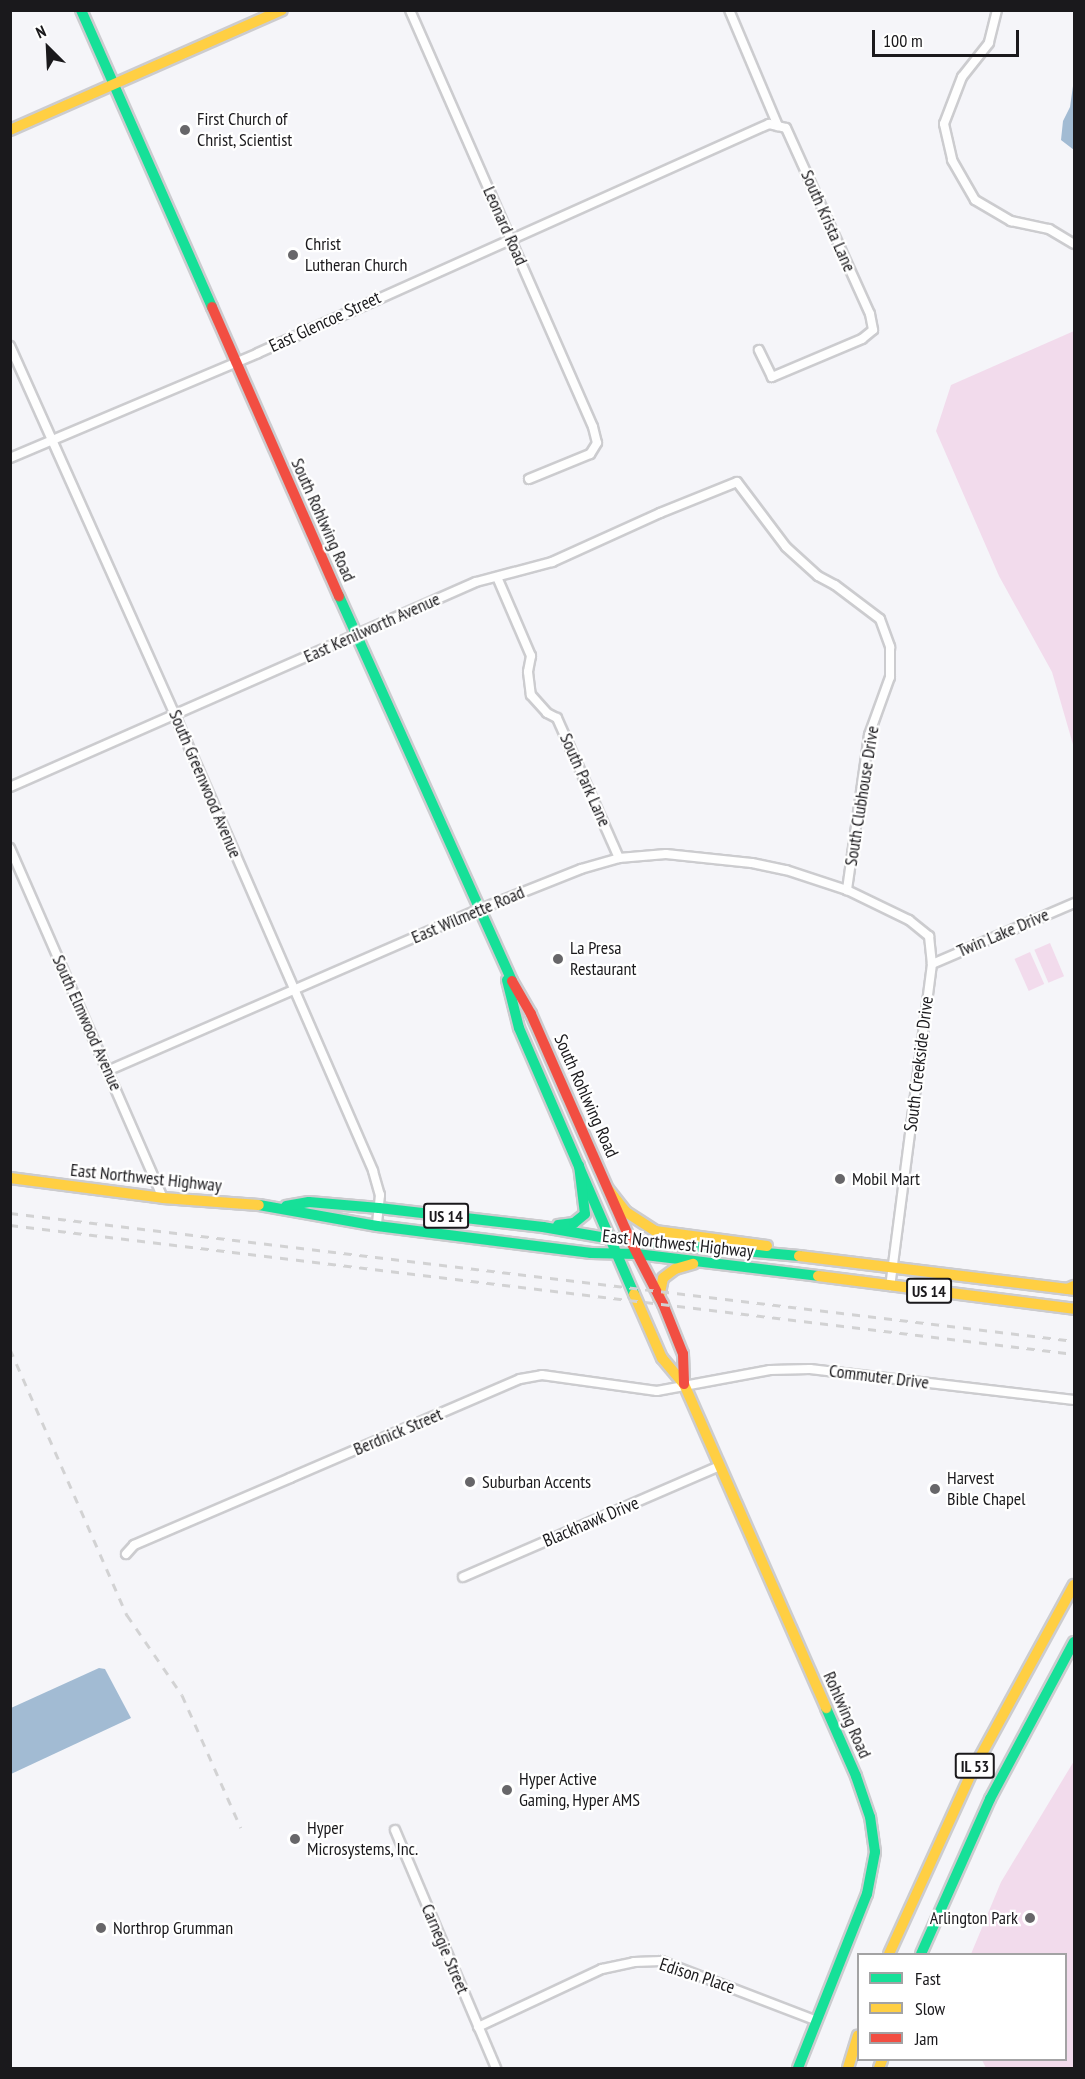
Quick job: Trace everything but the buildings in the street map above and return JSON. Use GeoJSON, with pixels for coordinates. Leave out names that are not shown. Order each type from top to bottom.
{"type":"FeatureCollection","features":[{"type":"Feature","properties":{"kind":"main road","name":"South Rohlwing Road"},"geometry":{"type":"LineString","coordinates":[[81,10],[478,910],[504,968],[531,1014],[631,1242]]}},
{"type":"Feature","properties":{"kind":"main road"},"geometry":{"type":"LineString","coordinates":[[10,130],[282,10]]}},
{"type":"Feature","properties":{"kind":"main road","name":"South Rohlwing Road"},"geometry":{"type":"LineString","coordinates":[[504,968],[519,1028],[612,1239]]}},
{"type":"Feature","properties":{"kind":"main road"},"geometry":{"type":"LineString","coordinates":[[543,1227],[574,1224],[585,1214],[579,1165]]}},
{"type":"Feature","properties":{"kind":"main road","name":"East Northwest Highway"},"geometry":{"type":"LineString","coordinates":[[10,1178],[163,1198],[279,1207],[377,1226],[591,1252],[637,1254],[716,1263],[1074,1309]]}},
{"type":"Feature","properties":{"kind":"main road"},"geometry":{"type":"LineString","coordinates":[[608,1189],[626,1212],[655,1231],[769,1246],[784,1254]]}},
{"type":"Feature","properties":{"kind":"main road","name":"East Northwest Highway"},"geometry":{"type":"LineString","coordinates":[[279,1207],[309,1202],[379,1208],[543,1227],[631,1242],[784,1254],[892,1269],[1072,1289]]}},
{"type":"Feature","properties":{"kind":"main road","name":"Rohlwing Road"},"geometry":{"type":"LineString","coordinates":[[612,1239],[662,1358],[684,1384],[856,1776],[870,1816],[875,1852],[870,1883],[798,2068]]}},
{"type":"Feature","properties":{"kind":"main road","name":"Rohlwing Road"},"geometry":{"type":"LineString","coordinates":[[631,1242],[659,1297],[683,1354],[684,1384]]}},
{"type":"Feature","properties":{"kind":"main road"},"geometry":{"type":"LineString","coordinates":[[659,1297],[663,1278],[675,1269],[685,1265],[716,1263]]}},
{"type":"Feature","properties":{"kind":"main road","name":"IL 53"},"geometry":{"type":"LineString","coordinates":[[889,1953],[973,1770],[1074,1585]]}},
{"type":"Feature","properties":{"kind":"main road","name":"IL 53"},"geometry":{"type":"LineString","coordinates":[[921,1953],[990,1799],[1074,1642]]}},
{"type":"Feature","properties":{"kind":"main road"},"geometry":{"type":"LineString","coordinates":[[848,2068],[857,2038]]}},
{"type":"Feature","properties":{"kind":"street","name":"Leonard Road"},"geometry":{"type":"LineString","coordinates":[[410,10],[593,427],[597,443],[590,454],[529,479]]}},
{"type":"Feature","properties":{"kind":"street"},"geometry":{"type":"LineString","coordinates":[[729,10],[774,125]]}},
{"type":"Feature","properties":{"kind":"street"},"geometry":{"type":"LineString","coordinates":[[997,10],[989,43],[962,77],[944,124],[952,160],[975,200],[1011,221],[1049,230],[1074,244]]}},
{"type":"Feature","properties":{"kind":"street","name":"East Glencoe Street"},"geometry":{"type":"LineString","coordinates":[[10,458],[236,362],[511,238],[774,125]]}},
{"type":"Feature","properties":{"kind":"street","name":"South Krista Lane"},"geometry":{"type":"LineString","coordinates":[[759,350],[772,377],[862,339],[873,330],[870,314],[786,128],[774,125]]}},
{"type":"Feature","properties":{"kind":"street","name":"South Greenwood Avenue"},"geometry":{"type":"LineString","coordinates":[[10,346],[175,715],[373,1171],[380,1195],[377,1226]]}},
{"type":"Feature","properties":{"kind":"street","name":"East Kenilworth Avenue"},"geometry":{"type":"LineString","coordinates":[[10,787],[476,582],[552,562],[660,513],[737,482]]}},
{"type":"Feature","properties":{"kind":"street","name":"South Clubhouse Drive"},"geometry":{"type":"LineString","coordinates":[[737,482],[786,547],[818,576],[835,585],[880,619],[890,647],[890,676],[869,735],[847,890]]}},
{"type":"Feature","properties":{"kind":"street","name":"South Park Lane"},"geometry":{"type":"LineString","coordinates":[[496,577],[531,656],[528,672],[531,695],[547,713],[557,718],[619,858]]}},
{"type":"Feature","properties":{"kind":"street","name":"South Elmwood Avenue"},"geometry":{"type":"LineString","coordinates":[[10,848],[163,1198]]}},
{"type":"Feature","properties":{"kind":"street","name":"East Wilmette Road"},"geometry":{"type":"LineString","coordinates":[[107,1071],[478,910],[580,869],[619,858],[666,854],[752,863],[847,890]]}},
{"type":"Feature","properties":{"kind":"street","name":"South Creekside Drive"},"geometry":{"type":"LineString","coordinates":[[847,890],[909,920],[929,936],[932,964],[890,1286]]}},
{"type":"Feature","properties":{"kind":"street","name":"Twin Lake Drive"},"geometry":{"type":"LineString","coordinates":[[932,964],[1074,903]]}},
{"type":"Feature","properties":{"kind":"street","name":"Commuter Drive"},"geometry":{"type":"LineString","coordinates":[[684,1384],[770,1370],[810,1369],[1074,1400]]}},
{"type":"Feature","properties":{"kind":"street","name":"Berdnick Street"},"geometry":{"type":"LineString","coordinates":[[126,1554],[134,1545],[520,1379],[542,1375],[657,1391],[684,1384]]}},
{"type":"Feature","properties":{"kind":"street","name":"Blackhawk Drive"},"geometry":{"type":"LineString","coordinates":[[463,1577],[720,1466]]}},
{"type":"Feature","properties":{"kind":"street","name":"Carnegie Street"},"geometry":{"type":"LineString","coordinates":[[394,1830],[496,2068]]}},
{"type":"Feature","properties":{"kind":"street","name":"Edison Place"},"geometry":{"type":"LineString","coordinates":[[478,2027],[602,1969],[634,1962],[661,1961],[815,2020]]}},
{"type":"Feature","properties":{"kind":"shaded area"},"geometry":{"type":"Polygon","coordinates":[[[1074,331],[1074,748],[1052,672],[999,576],[936,431],[951,385],[1074,331]]]}},
{"type":"Feature","properties":{"kind":"shaded area"},"geometry":{"type":"Polygon","coordinates":[[[1050,943],[1064,976],[1048,983],[1034,950],[1050,943]]]}},
{"type":"Feature","properties":{"kind":"shaded area"},"geometry":{"type":"Polygon","coordinates":[[[1030,952],[1044,984],[1029,991],[1014,959],[1030,952]]]}},
{"type":"Feature","properties":{"kind":"shaded area","name":"Arlington Park"},"geometry":{"type":"Polygon","coordinates":[[[1074,1761],[1074,2068],[986,2068],[982,2061],[1067,2061],[1067,1953],[971,1953],[1001,1882],[1074,1761]]]}},
{"type":"Feature","properties":{"kind":"water"},"geometry":{"type":"Polygon","coordinates":[[[1074,79],[1074,150],[1061,140],[1063,121],[1070,107],[1074,79]]]}},
{"type":"Feature","properties":{"kind":"water"},"geometry":{"type":"Polygon","coordinates":[[[99,1668],[105,1669],[131,1718],[11,1774],[11,1708],[99,1668]]]}},
{"type":"Feature","properties":{"kind":"railway"},"geometry":{"type":"LineString","coordinates":[[10,1213],[1074,1341]]}},
{"type":"Feature","properties":{"kind":"railway"},"geometry":{"type":"LineString","coordinates":[[10,1225],[1074,1354]]}},
{"type":"Feature","properties":{"kind":"railway"},"geometry":{"type":"LineString","coordinates":[[10,1349],[127,1615],[182,1695],[241,1828]]}},
{"type":"Feature","properties":{"kind":"traffic: fast"},"geometry":{"type":"LineString","coordinates":[[81,10],[212,307]]}},
{"type":"Feature","properties":{"kind":"traffic: fast"},"geometry":{"type":"LineString","coordinates":[[339,596],[512,981]]}},
{"type":"Feature","properties":{"kind":"traffic: fast"},"geometry":{"type":"LineString","coordinates":[[507,980],[519,1028],[634,1294]]}},
{"type":"Feature","properties":{"kind":"traffic: fast"},"geometry":{"type":"LineString","coordinates":[[558,1225],[574,1223],[585,1214],[579,1165]]}},
{"type":"Feature","properties":{"kind":"traffic: fast"},"geometry":{"type":"LineString","coordinates":[[286,1206],[309,1202],[379,1208],[543,1227],[612,1239],[799,1256]]}},
{"type":"Feature","properties":{"kind":"traffic: fast"},"geometry":{"type":"LineString","coordinates":[[259,1205],[377,1226],[591,1253],[637,1254],[818,1276]]}},
{"type":"Feature","properties":{"kind":"traffic: fast"},"geometry":{"type":"LineString","coordinates":[[921,1953],[990,1799],[1074,1642]]}},
{"type":"Feature","properties":{"kind":"traffic: fast"},"geometry":{"type":"LineString","coordinates":[[798,2068],[867,1894],[875,1852],[870,1817],[856,1776],[826,1708]]}},
{"type":"Feature","properties":{"kind":"traffic: slow"},"geometry":{"type":"LineString","coordinates":[[10,130],[282,10]]}},
{"type":"Feature","properties":{"kind":"traffic: slow"},"geometry":{"type":"LineString","coordinates":[[10,1178],[163,1198],[259,1205]]}},
{"type":"Feature","properties":{"kind":"traffic: slow"},"geometry":{"type":"LineString","coordinates":[[608,1189],[626,1212],[655,1231],[767,1246]]}},
{"type":"Feature","properties":{"kind":"traffic: slow"},"geometry":{"type":"LineString","coordinates":[[799,1256],[1074,1290]]}},
{"type":"Feature","properties":{"kind":"traffic: slow"},"geometry":{"type":"LineString","coordinates":[[659,1297],[663,1278],[675,1269],[693,1264]]}},
{"type":"Feature","properties":{"kind":"traffic: slow"},"geometry":{"type":"LineString","coordinates":[[818,1276],[1074,1309]]}},
{"type":"Feature","properties":{"kind":"traffic: slow"},"geometry":{"type":"LineString","coordinates":[[1067,1289],[1074,1286]]}},
{"type":"Feature","properties":{"kind":"traffic: slow"},"geometry":{"type":"LineString","coordinates":[[634,1294],[662,1358],[684,1384],[826,1708]]}},
{"type":"Feature","properties":{"kind":"traffic: slow"},"geometry":{"type":"LineString","coordinates":[[889,1953],[973,1770],[1074,1585]]}},
{"type":"Feature","properties":{"kind":"traffic: slow"},"geometry":{"type":"LineString","coordinates":[[848,2068],[857,2038]]}},
{"type":"Feature","properties":{"kind":"traffic: slow"},"geometry":{"type":"LineString","coordinates":[[879,2068],[882,2061]]}},
{"type":"Feature","properties":{"kind":"traffic: jam"},"geometry":{"type":"LineString","coordinates":[[212,307],[339,596]]}},
{"type":"Feature","properties":{"kind":"traffic: jam"},"geometry":{"type":"LineString","coordinates":[[512,981],[531,1014],[631,1242],[663,1304],[683,1354],[684,1384]]}},
{"type":"Feature","properties":{"kind":"place","name":"First Church of Christ, Scientist"},"geometry":{"type":"Point","coordinates":[185,130]}},
{"type":"Feature","properties":{"kind":"place","name":"Christ Lutheran Church"},"geometry":{"type":"Point","coordinates":[293,255]}},
{"type":"Feature","properties":{"kind":"place","name":"La Presa Restaurant"},"geometry":{"type":"Point","coordinates":[558,959]}},
{"type":"Feature","properties":{"kind":"place","name":"Mobil Mart"},"geometry":{"type":"Point","coordinates":[840,1179]}},
{"type":"Feature","properties":{"kind":"place","name":"Suburban Accents"},"geometry":{"type":"Point","coordinates":[470,1482]}},
{"type":"Feature","properties":{"kind":"place","name":"Harvest Bible Chapel"},"geometry":{"type":"Point","coordinates":[935,1489]}},
{"type":"Feature","properties":{"kind":"place","name":"Hyper Active Gaming, Hyper AMS"},"geometry":{"type":"Point","coordinates":[507,1790]}},
{"type":"Feature","properties":{"kind":"place","name":"Hyper Microsystems, Inc."},"geometry":{"type":"Point","coordinates":[295,1839]}},
{"type":"Feature","properties":{"kind":"place","name":"Arlington Park"},"geometry":{"type":"Point","coordinates":[1030,1918]}},
{"type":"Feature","properties":{"kind":"place","name":"Northrop Grumman"},"geometry":{"type":"Point","coordinates":[101,1928]}}]}
